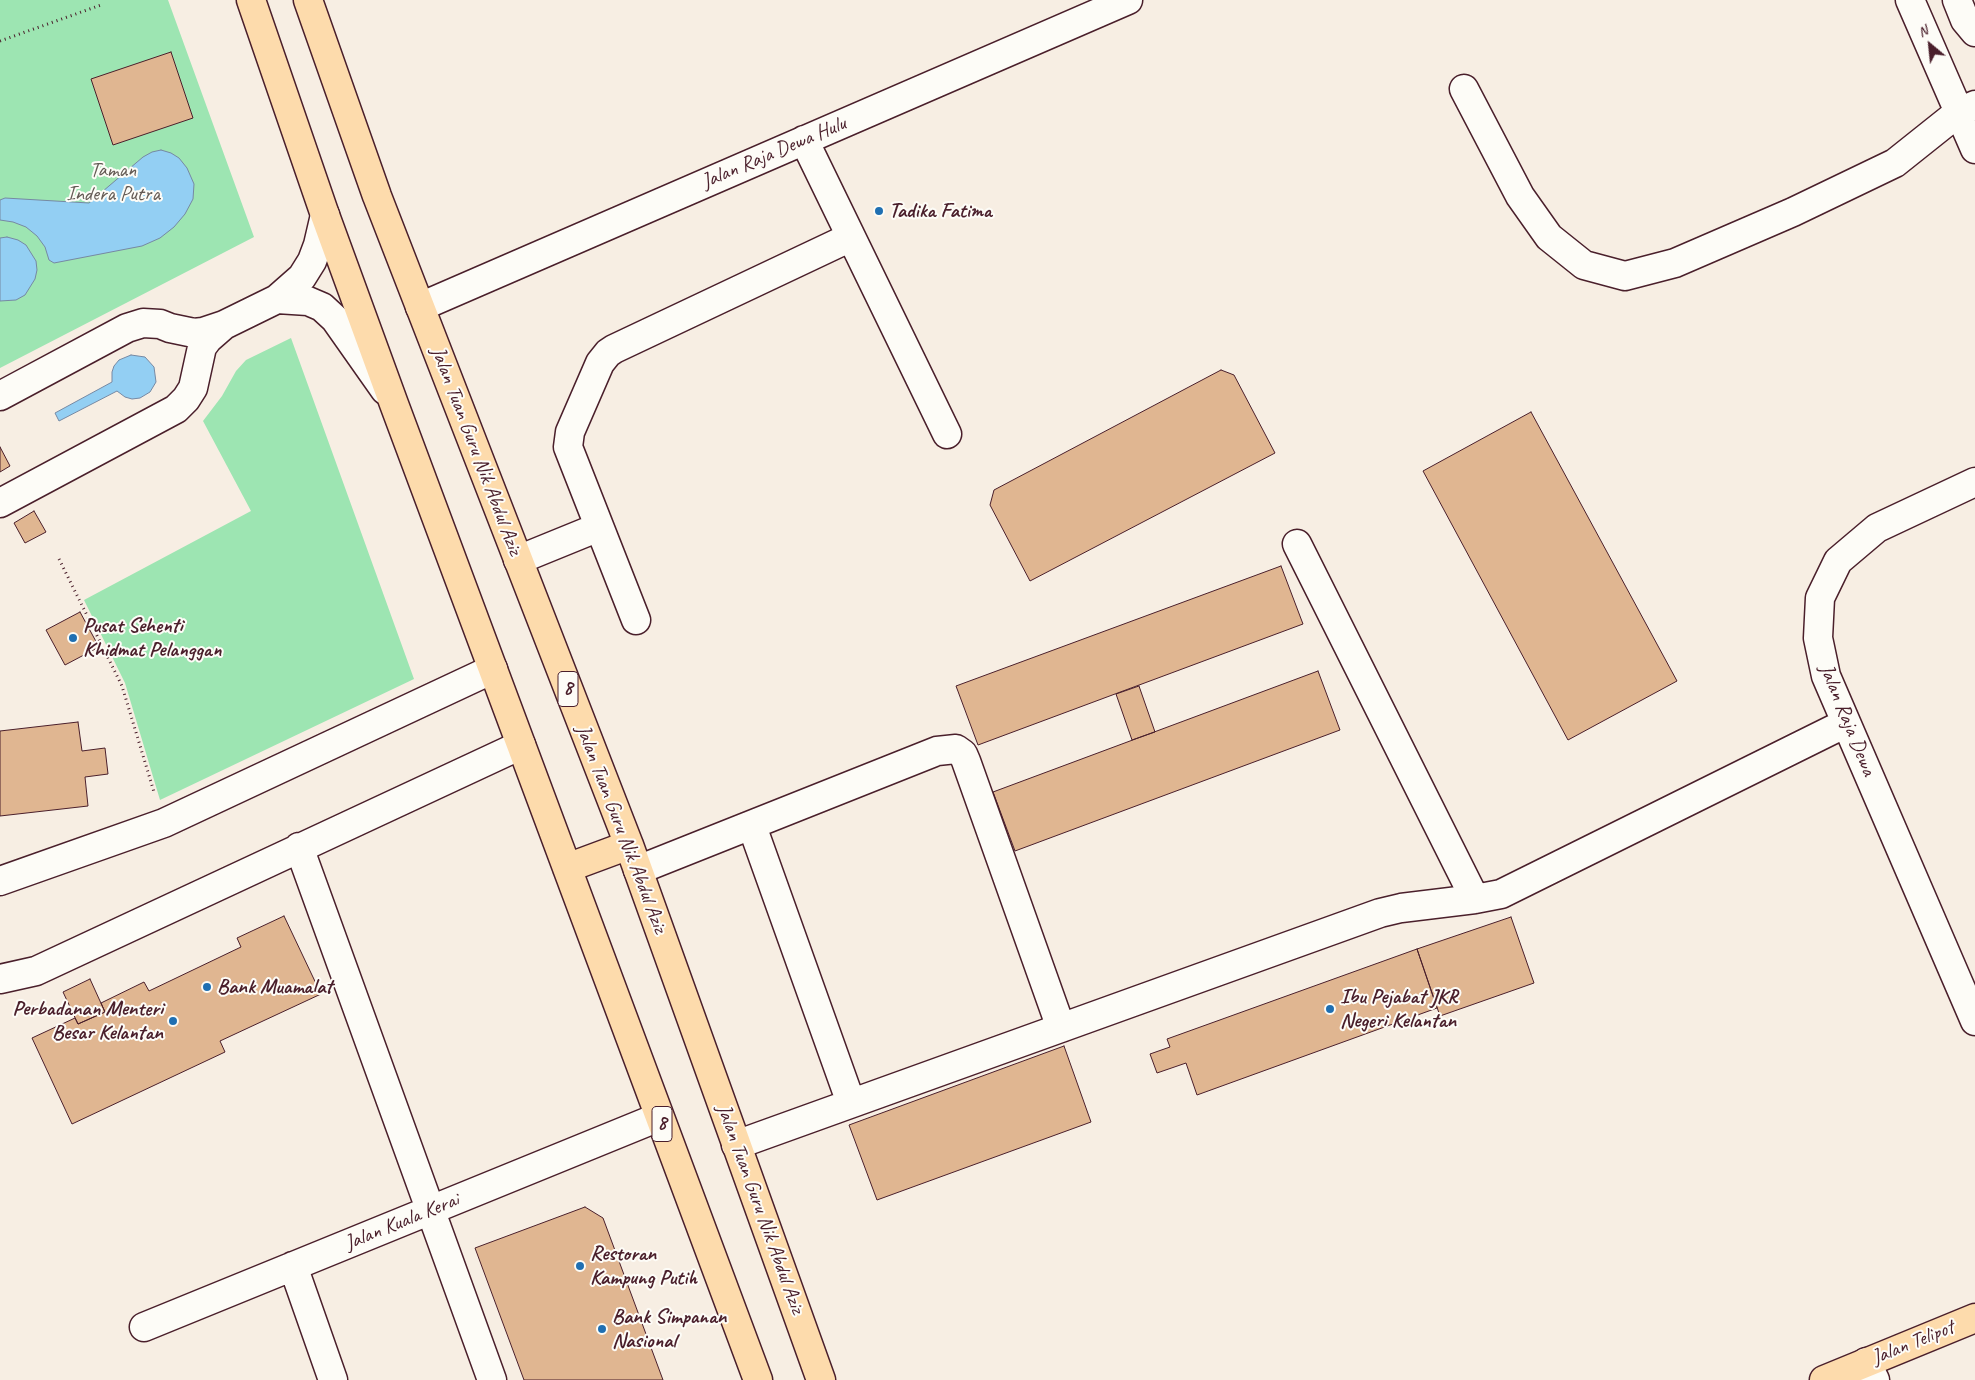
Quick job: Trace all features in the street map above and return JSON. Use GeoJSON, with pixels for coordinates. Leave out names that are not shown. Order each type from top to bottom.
{"type":"FeatureCollection","features":[{"type":"Feature","properties":{"kind":"main road","name":"8"},"geometry":{"type":"LineString","coordinates":[[251,0],[325,214],[394,404],[758,1380]]}},
{"type":"Feature","properties":{"kind":"main road","name":"Jalan Tuan Guru Nik Abdul Aziz"},"geometry":{"type":"LineString","coordinates":[[308,0],[377,196],[629,845],[821,1380]]}},
{"type":"Feature","properties":{"kind":"main road"},"geometry":{"type":"LineString","coordinates":[[567,868],[629,845]]}},
{"type":"Feature","properties":{"kind":"main road","name":"Jalan Telipot"},"geometry":{"type":"LineString","coordinates":[[1824,1380],[1870,1371],[1975,1318]]}},
{"type":"Feature","properties":{"kind":"street","name":"Jalan Raja Dewa Hulu"},"geometry":{"type":"LineString","coordinates":[[420,307],[1128,0]]}},
{"type":"Feature","properties":{"kind":"street"},"geometry":{"type":"LineString","coordinates":[[1910,0],[1967,108],[1975,149]]}},
{"type":"Feature","properties":{"kind":"street"},"geometry":{"type":"LineString","coordinates":[[1957,0],[1965,20],[1975,32]]}},
{"type":"Feature","properties":{"kind":"street"},"geometry":{"type":"LineString","coordinates":[[1464,89],[1520,196],[1549,237],[1584,265],[1625,276],[1675,263],[1793,212],[1895,163],[1967,108]]}},
{"type":"Feature","properties":{"kind":"street"},"geometry":{"type":"LineString","coordinates":[[804,140],[947,434]]}},
{"type":"Feature","properties":{"kind":"street"},"geometry":{"type":"LineString","coordinates":[[0,396],[143,323],[160,324],[194,333],[224,325],[276,299],[302,277],[312,261],[318,245],[325,214]]}},
{"type":"Feature","properties":{"kind":"street"},"geometry":{"type":"LineString","coordinates":[[636,620],[570,454],[568,439],[600,363],[608,352],[851,237]]}},
{"type":"Feature","properties":{"kind":"street"},"geometry":{"type":"LineString","coordinates":[[276,299],[308,301],[322,307],[335,319],[394,404]]}},
{"type":"Feature","properties":{"kind":"street"},"geometry":{"type":"LineString","coordinates":[[0,502],[176,409],[186,400],[193,388],[202,347],[224,325]]}},
{"type":"Feature","properties":{"kind":"street","name":"Jalan Raja Dewa"},"geometry":{"type":"LineString","coordinates":[[1975,482],[1878,528],[1838,561],[1820,598],[1818,638],[1826,676],[1975,1021]]}},
{"type":"Feature","properties":{"kind":"street"},"geometry":{"type":"LineString","coordinates":[[518,560],[599,527]]}},
{"type":"Feature","properties":{"kind":"street"},"geometry":{"type":"LineString","coordinates":[[1297,544],[1475,899]]}},
{"type":"Feature","properties":{"kind":"street"},"geometry":{"type":"LineString","coordinates":[[0,881],[164,823],[493,669]]}},
{"type":"Feature","properties":{"kind":"street"},"geometry":{"type":"LineString","coordinates":[[736,1145],[1380,913],[1401,908],[1501,894],[1846,723]]}},
{"type":"Feature","properties":{"kind":"street"},"geometry":{"type":"LineString","coordinates":[[0,979],[36,971],[521,745]]}},
{"type":"Feature","properties":{"kind":"street"},"geometry":{"type":"LineString","coordinates":[[638,870],[937,751],[956,749],[963,754],[966,761],[1062,1028]]}},
{"type":"Feature","properties":{"kind":"street"},"geometry":{"type":"LineString","coordinates":[[752,826],[851,1103]]}},
{"type":"Feature","properties":{"kind":"street"},"geometry":{"type":"LineString","coordinates":[[299,848],[492,1380]]}},
{"type":"Feature","properties":{"kind":"street","name":"Jalan Kuala Kerai"},"geometry":{"type":"LineString","coordinates":[[144,1327],[659,1117]]}},
{"type":"Feature","properties":{"kind":"street"},"geometry":{"type":"LineString","coordinates":[[293,1266],[333,1380]]}},
{"type":"Feature","properties":{"kind":"path"},"geometry":{"type":"LineString","coordinates":[[0,41],[101,5]]}},
{"type":"Feature","properties":{"kind":"path"},"geometry":{"type":"LineString","coordinates":[[59,559],[122,686],[164,823]]}},
{"type":"Feature","properties":{"kind":"green space","name":"Taman Indera Putra"},"geometry":{"type":"Polygon","coordinates":[[[0,0],[168,0],[254,237],[0,368],[0,0]]]}},
{"type":"Feature","properties":{"kind":"green space"},"geometry":{"type":"Polygon","coordinates":[[[291,338],[414,679],[160,800],[125,683],[84,600],[251,511],[203,421],[222,396],[236,371],[246,360],[291,338]]]}},
{"type":"Feature","properties":{"kind":"water"},"geometry":{"type":"Polygon","coordinates":[[[161,150],[179,158],[187,168],[194,184],[193,199],[185,214],[174,227],[160,238],[142,246],[54,263],[49,260],[45,247],[37,236],[26,227],[0,220],[0,200],[5,198],[89,203],[143,157],[161,150]]]}},
{"type":"Feature","properties":{"kind":"water"},"geometry":{"type":"Polygon","coordinates":[[[7,237],[18,240],[26,245],[36,261],[37,270],[35,279],[25,295],[16,300],[0,301],[0,238],[7,237]]]}},
{"type":"Feature","properties":{"kind":"water"},"geometry":{"type":"Polygon","coordinates":[[[131,355],[145,357],[154,367],[156,382],[150,392],[140,398],[132,399],[125,397],[117,391],[59,421],[55,413],[112,382],[114,366],[119,360],[131,355]]]}},
{"type":"Feature","properties":{"kind":"building"},"geometry":{"type":"Polygon","coordinates":[[[171,52],[193,118],[113,145],[91,79],[171,52]]]}},
{"type":"Feature","properties":{"kind":"building"},"geometry":{"type":"Polygon","coordinates":[[[1221,370],[1234,375],[1275,453],[1030,581],[990,505],[994,490],[1221,370]]]}},
{"type":"Feature","properties":{"kind":"building"},"geometry":{"type":"Polygon","coordinates":[[[1531,412],[1677,681],[1568,740],[1423,471],[1531,412]]]}},
{"type":"Feature","properties":{"kind":"building"},"geometry":{"type":"Polygon","coordinates":[[[0,447],[10,466],[0,472],[0,447]]]}},
{"type":"Feature","properties":{"kind":"building"},"geometry":{"type":"Polygon","coordinates":[[[34,511],[46,532],[25,543],[14,523],[34,511]]]}},
{"type":"Feature","properties":{"kind":"building"},"geometry":{"type":"Polygon","coordinates":[[[1281,566],[1303,624],[978,745],[956,686],[1281,566]]]}},
{"type":"Feature","properties":{"kind":"building","name":"Pusat Sehenti Khidmat Pelanggan"},"geometry":{"type":"Polygon","coordinates":[[[80,612],[99,647],[65,665],[46,630],[80,612]]]}},
{"type":"Feature","properties":{"kind":"building"},"geometry":{"type":"Polygon","coordinates":[[[1318,671],[1340,730],[1015,851],[993,792],[1318,671]]]}},
{"type":"Feature","properties":{"kind":"building"},"geometry":{"type":"Polygon","coordinates":[[[1139,686],[1155,732],[1132,740],[1116,694],[1139,686]]]}},
{"type":"Feature","properties":{"kind":"building"},"geometry":{"type":"Polygon","coordinates":[[[78,722],[82,751],[105,748],[108,774],[85,777],[88,806],[0,816],[0,731],[78,722]]]}},
{"type":"Feature","properties":{"kind":"building","name":"Perbadanan Menteri Besar Kelantan"},"geometry":{"type":"Polygon","coordinates":[[[284,916],[321,994],[220,1041],[225,1052],[72,1124],[32,1038],[75,1018],[78,1024],[105,1012],[101,1003],[144,982],[149,991],[241,947],[237,938],[284,916]]]}},
{"type":"Feature","properties":{"kind":"building"},"geometry":{"type":"Polygon","coordinates":[[[1511,917],[1534,983],[1440,1016],[1417,949],[1511,917]]]}},
{"type":"Feature","properties":{"kind":"building"},"geometry":{"type":"Polygon","coordinates":[[[1417,949],[1437,1008],[1197,1095],[1186,1063],[1157,1073],[1150,1054],[1170,1047],[1167,1039],[1417,949]]]}},
{"type":"Feature","properties":{"kind":"building"},"geometry":{"type":"Polygon","coordinates":[[[90,979],[105,1012],[78,1024],[63,992],[90,979]]]}},
{"type":"Feature","properties":{"kind":"building"},"geometry":{"type":"Polygon","coordinates":[[[1064,1046],[1091,1122],[877,1200],[849,1125],[1064,1046]]]}},
{"type":"Feature","properties":{"kind":"building"},"geometry":{"type":"Polygon","coordinates":[[[585,1207],[603,1218],[663,1380],[524,1380],[475,1248],[585,1207]]]}},
{"type":"Feature","properties":{"kind":"place","name":"Tadika Fatima"},"geometry":{"type":"Point","coordinates":[879,211]}},
{"type":"Feature","properties":{"kind":"place","name":"Pusat Sehenti Khidmat Pelanggan"},"geometry":{"type":"Point","coordinates":[73,638]}},
{"type":"Feature","properties":{"kind":"place","name":"Bank Muamalat"},"geometry":{"type":"Point","coordinates":[207,987]}},
{"type":"Feature","properties":{"kind":"place","name":"Ibu Pejabat JKR Negeri Kelantan"},"geometry":{"type":"Point","coordinates":[1330,1009]}},
{"type":"Feature","properties":{"kind":"place","name":"Perbadanan Menteri Besar Kelantan"},"geometry":{"type":"Point","coordinates":[173,1021]}},
{"type":"Feature","properties":{"kind":"place","name":"Restoran Kampung Putih"},"geometry":{"type":"Point","coordinates":[580,1266]}},
{"type":"Feature","properties":{"kind":"place","name":"Bank Simpanan Nasional"},"geometry":{"type":"Point","coordinates":[602,1329]}}]}
